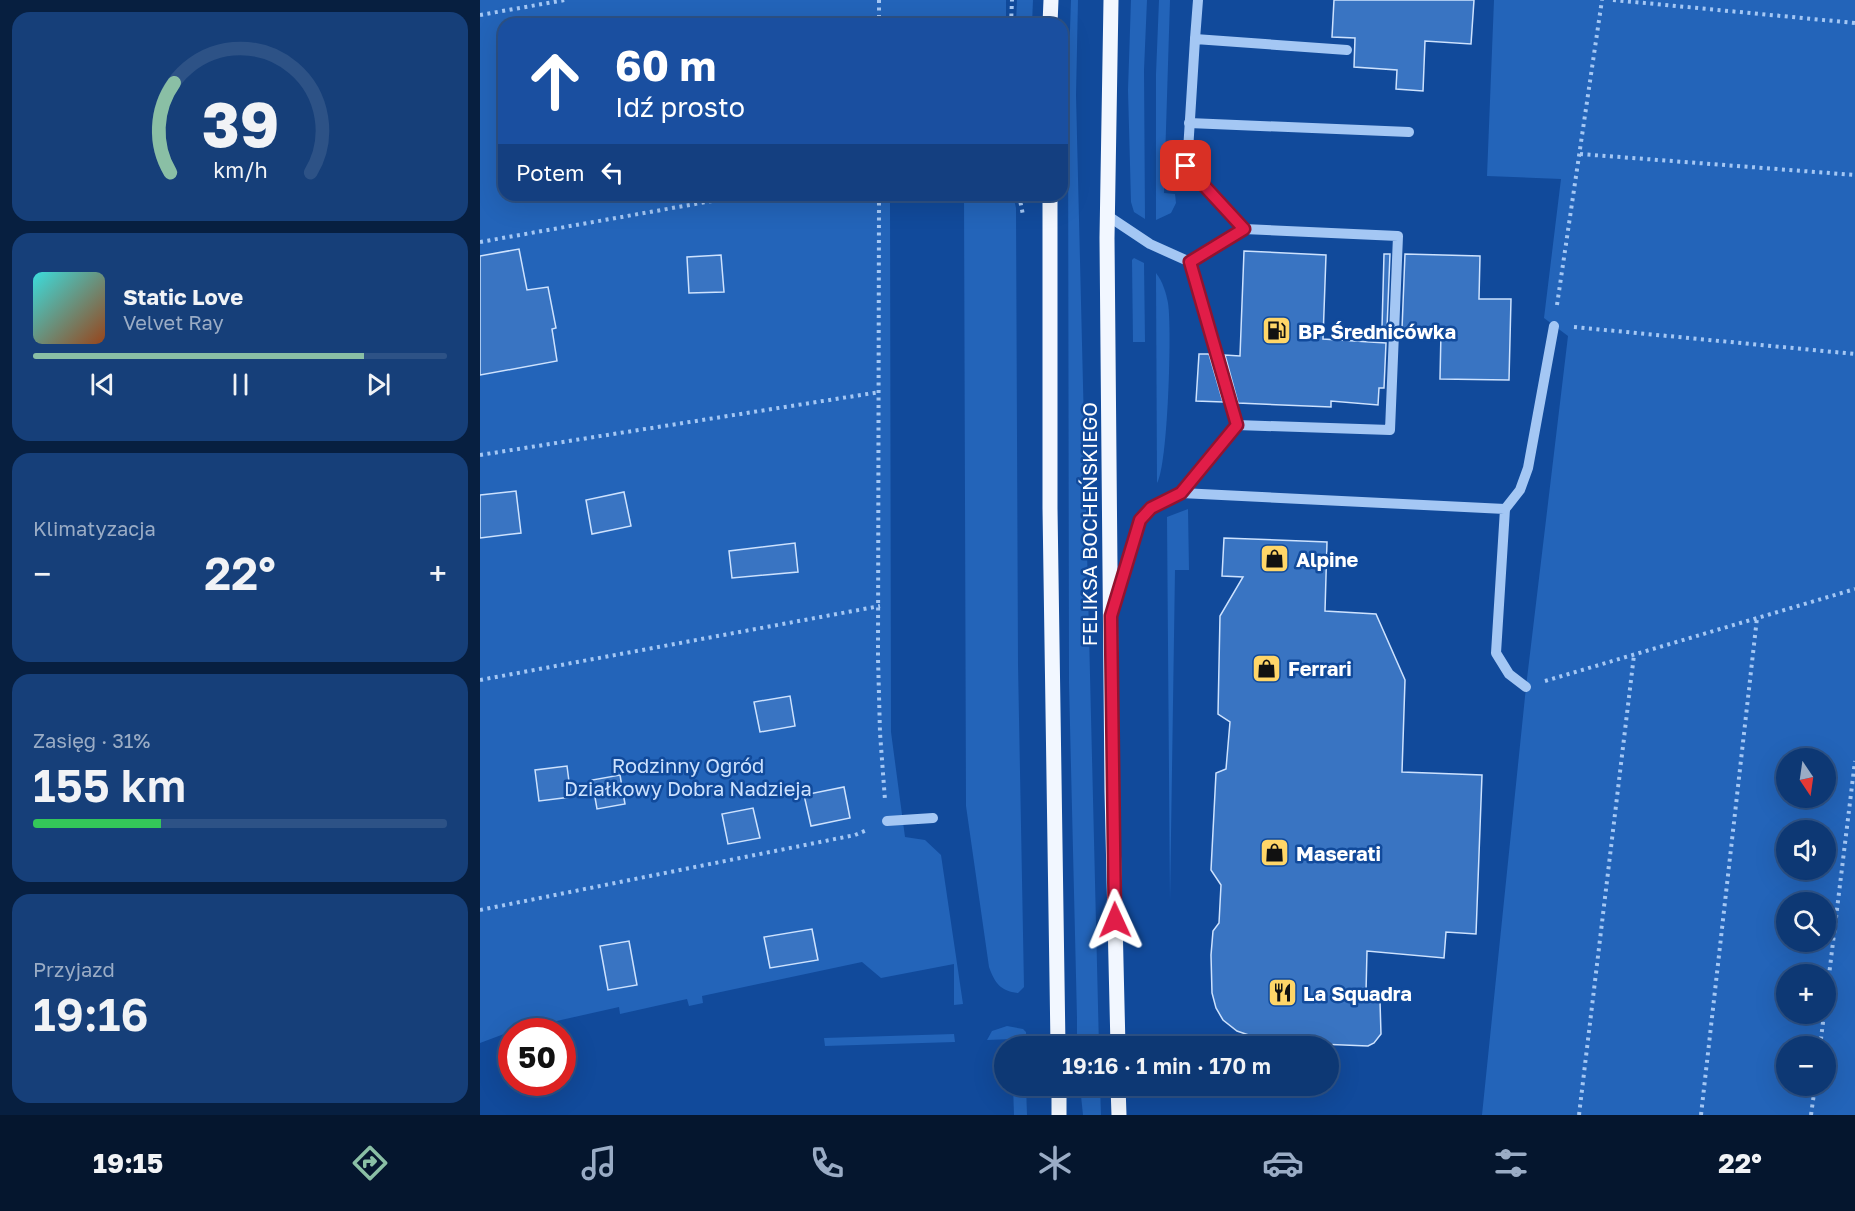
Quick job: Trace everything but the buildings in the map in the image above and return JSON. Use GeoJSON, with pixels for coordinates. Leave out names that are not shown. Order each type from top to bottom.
{"type":"FeatureCollection","features":[{"type":"Feature","properties":{"kind":"main road"},"geometry":{"type":"LineString","coordinates":[[1050,18],[1051,0]]}},
{"type":"Feature","properties":{"kind":"main road","name":"FELIKSA BOCHEŃSKIEGO"},"geometry":{"type":"LineString","coordinates":[[1112,0],[1108,216],[1118,1036]]}},
{"type":"Feature","properties":{"kind":"main road","name":"FELIKSA BOCHEŃSKIEGO"},"geometry":{"type":"LineString","coordinates":[[1050,201],[1050,508],[1058,1036]]}},
{"type":"Feature","properties":{"kind":"main road"},"geometry":{"type":"LineString","coordinates":[[1059,1096],[1059,1115]]}},
{"type":"Feature","properties":{"kind":"main road"},"geometry":{"type":"LineString","coordinates":[[1118,1096],[1119,1115]]}},
{"type":"Feature","properties":{"kind":"lane"},"geometry":{"type":"LineString","coordinates":[[1198,0],[1186,166],[1244,229]]}},
{"type":"Feature","properties":{"kind":"lane"},"geometry":{"type":"LineString","coordinates":[[1195,39],[1347,50]]}},
{"type":"Feature","properties":{"kind":"lane"},"geometry":{"type":"LineString","coordinates":[[1189,123],[1409,132]]}},
{"type":"Feature","properties":{"kind":"lane"},"geometry":{"type":"LineString","coordinates":[[1108,216],[1150,244],[1190,262],[1237,425]]}},
{"type":"Feature","properties":{"kind":"lane"},"geometry":{"type":"LineString","coordinates":[[1190,262],[1244,229],[1398,236],[1390,430],[1237,425]]}},
{"type":"Feature","properties":{"kind":"lane"},"geometry":{"type":"LineString","coordinates":[[1526,687],[1509,674],[1496,653],[1505,509],[1520,490],[1528,468],[1554,326]]}},
{"type":"Feature","properties":{"kind":"lane"},"geometry":{"type":"LineString","coordinates":[[1111,616],[1140,520],[1151,508],[1181,493],[1237,425]]}},
{"type":"Feature","properties":{"kind":"lane"},"geometry":{"type":"LineString","coordinates":[[1181,493],[1505,509]]}},
{"type":"Feature","properties":{"kind":"lane"},"geometry":{"type":"LineString","coordinates":[[887,821],[933,818]]}},
{"type":"Feature","properties":{"kind":"path"},"geometry":{"type":"LineString","coordinates":[[480,15],[565,0]]}},
{"type":"Feature","properties":{"kind":"path"},"geometry":{"type":"LineString","coordinates":[[879,0],[879,18]]}},
{"type":"Feature","properties":{"kind":"path"},"geometry":{"type":"LineString","coordinates":[[1011,18],[1012,0]]}},
{"type":"Feature","properties":{"kind":"path"},"geometry":{"type":"LineString","coordinates":[[1602,0],[1554,326],[1855,354]]}},
{"type":"Feature","properties":{"kind":"path"},"geometry":{"type":"LineString","coordinates":[[1613,0],[1855,23]]}},
{"type":"Feature","properties":{"kind":"path"},"geometry":{"type":"LineString","coordinates":[[1580,154],[1855,175]]}},
{"type":"Feature","properties":{"kind":"path"},"geometry":{"type":"LineString","coordinates":[[480,242],[712,201]]}},
{"type":"Feature","properties":{"kind":"path"},"geometry":{"type":"LineString","coordinates":[[480,910],[855,835],[887,821],[880,733],[879,201]]}},
{"type":"Feature","properties":{"kind":"path"},"geometry":{"type":"LineString","coordinates":[[480,455],[880,392]]}},
{"type":"Feature","properties":{"kind":"path"},"geometry":{"type":"LineString","coordinates":[[1526,687],[1855,588]]}},
{"type":"Feature","properties":{"kind":"path"},"geometry":{"type":"LineString","coordinates":[[480,680],[880,606]]}},
{"type":"Feature","properties":{"kind":"path"},"geometry":{"type":"LineString","coordinates":[[1701,1115],[1757,618]]}},
{"type":"Feature","properties":{"kind":"path"},"geometry":{"type":"LineString","coordinates":[[1579,1115],[1634,655]]}},
{"type":"Feature","properties":{"kind":"path"},"geometry":{"type":"LineString","coordinates":[[1830,964],[1855,761]]}},
{"type":"Feature","properties":{"kind":"path"},"geometry":{"type":"LineString","coordinates":[[1811,1115],[1814,1096]]}},
{"type":"Feature","properties":{"kind":"green space","name":"Rodzinny Ogród Działkowy Dobra Nadzieja"},"geometry":{"type":"Polygon","coordinates":[[[480,0],[1006,0],[1006,18],[498,18],[498,201],[890,201],[891,732],[905,837],[925,840],[941,855],[963,1004],[954,1005],[954,964],[881,978],[862,962],[702,996],[703,1003],[689,1006],[687,999],[620,1014],[619,1007],[570,1018],[498,1018],[498,1036],[480,1043],[480,0]]]}},
{"type":"Feature","properties":{"kind":"green space"},"geometry":{"type":"Polygon","coordinates":[[[1017,0],[1033,0],[1032,18],[1016,18],[1017,0]]]}},
{"type":"Feature","properties":{"kind":"green space"},"geometry":{"type":"Polygon","coordinates":[[[1071,0],[1078,0],[1076,95],[1099,1036],[1077,1036],[1069,683],[1068,90],[1071,0]]]}},
{"type":"Feature","properties":{"kind":"green space"},"geometry":{"type":"Polygon","coordinates":[[[1131,0],[1147,0],[1144,70],[1145,219],[1134,212],[1131,202],[1128,90],[1131,0]]]}},
{"type":"Feature","properties":{"kind":"green space"},"geometry":{"type":"Polygon","coordinates":[[[1159,0],[1170,0],[1164,193],[1175,194],[1176,203],[1171,213],[1156,220],[1156,74],[1159,0]]]}},
{"type":"Feature","properties":{"kind":"green space"},"geometry":{"type":"Polygon","coordinates":[[[1494,0],[1855,0],[1855,1115],[1482,1115],[1526,687],[1568,336],[1544,318],[1561,179],[1487,176],[1494,0]]]}},
{"type":"Feature","properties":{"kind":"green space"},"geometry":{"type":"Polygon","coordinates":[[[964,201],[1014,201],[1018,664],[1024,987],[1018,993],[1002,988],[989,967],[966,806],[964,201]]]}},
{"type":"Feature","properties":{"kind":"green space"},"geometry":{"type":"Polygon","coordinates":[[[1134,258],[1144,263],[1145,342],[1133,342],[1132,260],[1134,258]]]}},
{"type":"Feature","properties":{"kind":"green space"},"geometry":{"type":"Polygon","coordinates":[[[1156,273],[1161,280],[1168,303],[1170,339],[1164,450],[1157,483],[1156,273]]]}},
{"type":"Feature","properties":{"kind":"green space"},"geometry":{"type":"Polygon","coordinates":[[[1188,509],[1189,570],[1175,570],[1170,902],[1167,517],[1188,509]]]}},
{"type":"Feature","properties":{"kind":"green space"},"geometry":{"type":"Polygon","coordinates":[[[1007,1026],[1023,1029],[1026,1036],[994,1036],[994,1040],[987,1040],[992,1031],[1007,1026]]]}},
{"type":"Feature","properties":{"kind":"green space"},"geometry":{"type":"Polygon","coordinates":[[[954,1034],[955,1042],[825,1046],[824,1038],[954,1034]]]}},
{"type":"Feature","properties":{"kind":"green space"},"geometry":{"type":"Polygon","coordinates":[[[1013,1096],[1026,1096],[1027,1115],[1014,1115],[1013,1096]]]}},
{"type":"Feature","properties":{"kind":"green space"},"geometry":{"type":"Polygon","coordinates":[[[1081,1096],[1100,1096],[1101,1115],[1083,1115],[1081,1096]]]}},
{"type":"Feature","properties":{"kind":"place","name":"BP Średnicówka"},"geometry":{"type":"Point","coordinates":[1277,331]}},
{"type":"Feature","properties":{"kind":"place","name":"Alpine"},"geometry":{"type":"Point","coordinates":[1275,559]}},
{"type":"Feature","properties":{"kind":"place","name":"Ferrari"},"geometry":{"type":"Point","coordinates":[1267,668]}},
{"type":"Feature","properties":{"kind":"place","name":"Maserati"},"geometry":{"type":"Point","coordinates":[1275,853]}},
{"type":"Feature","properties":{"kind":"place","name":"La Squadra"},"geometry":{"type":"Point","coordinates":[1282,993]}},
{"type":"Feature","properties":{"kind":"route"},"geometry":{"type":"LineString","coordinates":[[1115,920],[1111,616],[1140,520],[1151,508],[1181,493],[1237,425],[1190,262],[1244,229],[1186,166]]}}]}
